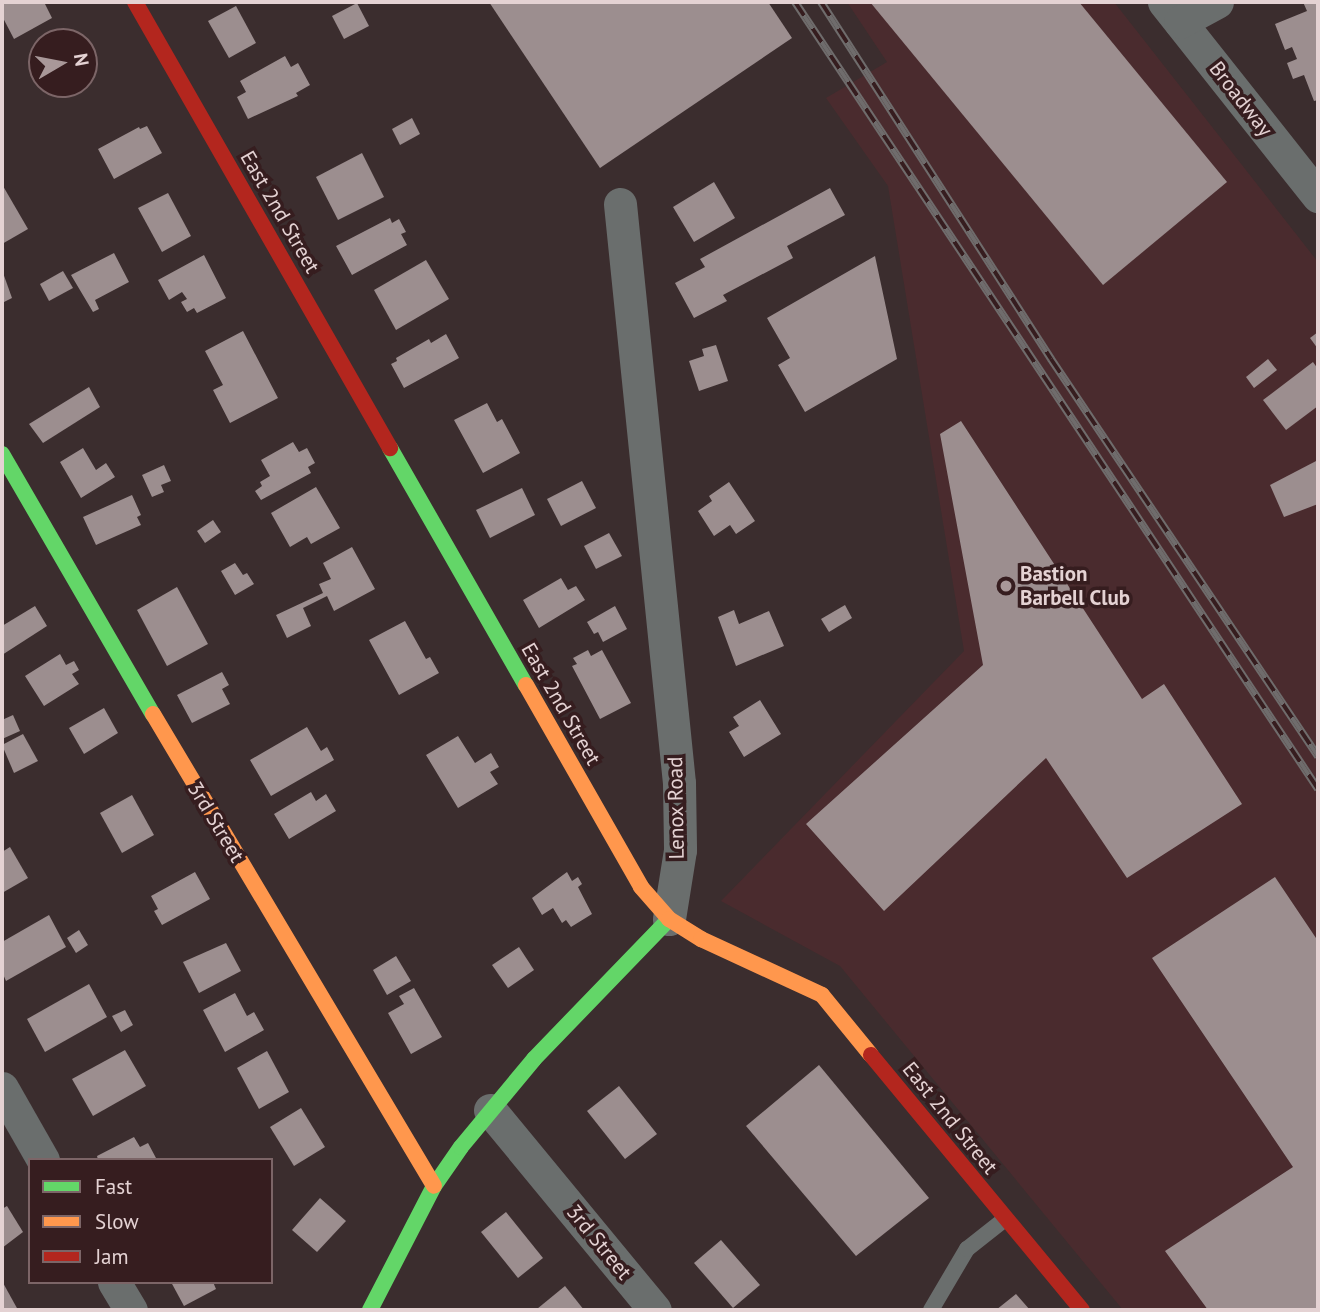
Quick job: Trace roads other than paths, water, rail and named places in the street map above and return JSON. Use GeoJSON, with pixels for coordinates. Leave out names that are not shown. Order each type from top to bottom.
{"type":"FeatureCollection","features":[{"type":"Feature","properties":{"kind":"street","name":"East 2nd Street"},"geometry":{"type":"LineString","coordinates":[[135,2],[641,887],[669,919],[701,939],[822,995],[1082,1310]]}},
{"type":"Feature","properties":{"kind":"street"},"geometry":{"type":"LineString","coordinates":[[1172,12],[1217,2]]}},
{"type":"Feature","properties":{"kind":"street","name":"Broadway"},"geometry":{"type":"LineString","coordinates":[[1172,12],[1318,196]]}},
{"type":"Feature","properties":{"kind":"street","name":"Lenox Road"},"geometry":{"type":"LineString","coordinates":[[620,204],[679,783],[680,850],[669,919]]}},
{"type":"Feature","properties":{"kind":"street","name":"3rd Street"},"geometry":{"type":"LineString","coordinates":[[2,454],[192,781],[434,1186]]}},
{"type":"Feature","properties":{"kind":"street"},"geometry":{"type":"LineString","coordinates":[[370,1310],[434,1186],[490,1111],[534,1059],[669,919]]}},
{"type":"Feature","properties":{"kind":"street"},"geometry":{"type":"LineString","coordinates":[[2,1088],[43,1158]]}},
{"type":"Feature","properties":{"kind":"street","name":"3rd Street"},"geometry":{"type":"LineString","coordinates":[[490,1111],[655,1310]]}},
{"type":"Feature","properties":{"kind":"street"},"geometry":{"type":"LineString","coordinates":[[115,1284],[131,1310]]}},
{"type":"Feature","properties":{"kind":"lane"},"geometry":{"type":"LineString","coordinates":[[931,1310],[968,1249],[1005,1219]]}},
{"type":"Feature","properties":{"kind":"railway"},"geometry":{"type":"LineString","coordinates":[[795,2],[1318,789]]}},
{"type":"Feature","properties":{"kind":"railway"},"geometry":{"type":"LineString","coordinates":[[821,2],[1051,359],[1318,757]]}},
{"type":"Feature","properties":{"kind":"place","name":"Bastion Barbell Club"},"geometry":{"type":"Point","coordinates":[1006,586]}}]}
